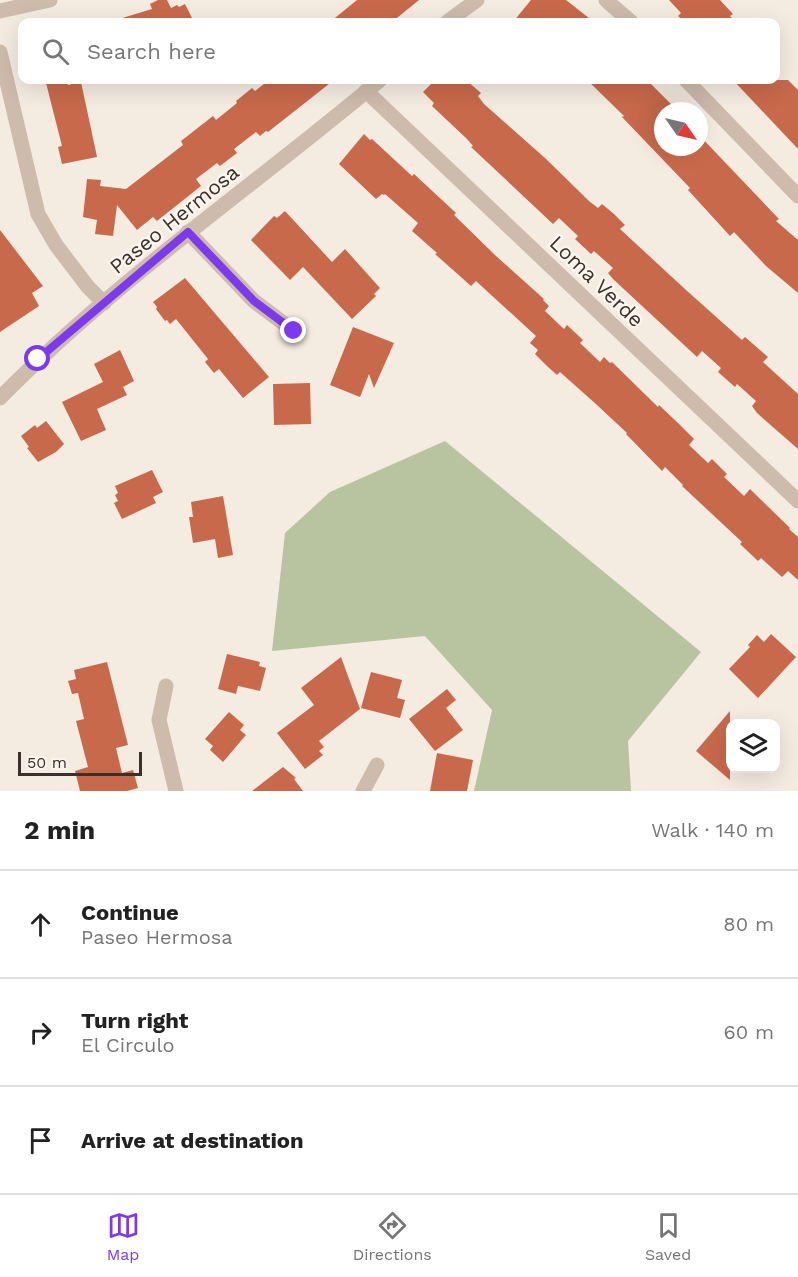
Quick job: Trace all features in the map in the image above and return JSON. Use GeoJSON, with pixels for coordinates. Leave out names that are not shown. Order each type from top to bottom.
{"type":"FeatureCollection","features":[{"type":"Feature","properties":{"kind":"street"},"geometry":{"type":"LineString","coordinates":[[0,11],[50,0]]}},
{"type":"Feature","properties":{"kind":"street"},"geometry":{"type":"LineString","coordinates":[[452,18],[477,0]]}},
{"type":"Feature","properties":{"kind":"street"},"geometry":{"type":"LineString","coordinates":[[606,0],[626,18]]}},
{"type":"Feature","properties":{"kind":"street"},"geometry":{"type":"LineString","coordinates":[[0,52],[38,214],[56,245],[88,287],[104,303]]}},
{"type":"Feature","properties":{"kind":"street","name":"Paseo Hermosa"},"geometry":{"type":"LineString","coordinates":[[0,398],[38,359],[188,232],[375,84]]}},
{"type":"Feature","properties":{"kind":"street"},"geometry":{"type":"LineString","coordinates":[[690,84],[798,196]]}},
{"type":"Feature","properties":{"kind":"street","name":"Loma Verde"},"geometry":{"type":"LineString","coordinates":[[366,91],[798,501]]}},
{"type":"Feature","properties":{"kind":"street"},"geometry":{"type":"LineString","coordinates":[[188,232],[254,301],[294,331]]}},
{"type":"Feature","properties":{"kind":"street"},"geometry":{"type":"LineString","coordinates":[[166,686],[159,720],[176,791]]}},
{"type":"Feature","properties":{"kind":"street"},"geometry":{"type":"LineString","coordinates":[[363,791],[377,765]]}},
{"type":"Feature","properties":{"kind":"green space"},"geometry":{"type":"Polygon","coordinates":[[[445,441],[701,652],[628,741],[631,791],[474,791],[492,710],[425,636],[272,651],[285,533],[330,492],[445,441]]]}},
{"type":"Feature","properties":{"kind":"building"},"geometry":{"type":"Polygon","coordinates":[[[158,0],[167,0],[171,8],[185,4],[192,18],[122,18],[152,9],[150,4],[158,0]]]}},
{"type":"Feature","properties":{"kind":"building"},"geometry":{"type":"Polygon","coordinates":[[[357,0],[419,0],[397,18],[335,18],[357,0]]]}},
{"type":"Feature","properties":{"kind":"building"},"geometry":{"type":"Polygon","coordinates":[[[531,0],[566,0],[589,18],[516,18],[531,0]]]}},
{"type":"Feature","properties":{"kind":"building"},"geometry":{"type":"Polygon","coordinates":[[[669,0],[720,0],[733,14],[730,16],[732,18],[680,18],[678,16],[681,13],[669,0]]]}},
{"type":"Feature","properties":{"kind":"building"},"geometry":{"type":"Polygon","coordinates":[[[780,80],[788,80],[798,90],[798,149],[737,84],[780,84],[780,80]]]}},
{"type":"Feature","properties":{"kind":"building"},"geometry":{"type":"Polygon","coordinates":[[[46,84],[81,84],[97,157],[62,164],[58,147],[62,146],[46,84]]]}},
{"type":"Feature","properties":{"kind":"building"},"geometry":{"type":"Polygon","coordinates":[[[264,84],[329,84],[268,132],[260,136],[256,132],[234,149],[237,153],[220,166],[217,163],[196,179],[201,186],[157,221],[153,217],[137,230],[117,205],[113,236],[95,234],[97,220],[83,217],[87,179],[101,180],[100,186],[126,189],[183,145],[181,141],[213,116],[216,120],[252,88],[255,91],[264,84]]]}},
{"type":"Feature","properties":{"kind":"building"},"geometry":{"type":"Polygon","coordinates":[[[431,84],[471,84],[481,93],[478,96],[484,104],[589,201],[598,208],[602,204],[614,214],[625,225],[620,229],[742,340],[745,337],[768,357],[763,362],[798,394],[798,449],[757,413],[752,406],[756,401],[737,384],[735,387],[718,372],[721,368],[702,351],[697,357],[613,279],[608,273],[613,268],[594,251],[591,254],[575,239],[578,236],[559,218],[553,224],[471,147],[473,146],[467,139],[432,106],[434,103],[423,92],[431,84]]]}},
{"type":"Feature","properties":{"kind":"building"},"geometry":{"type":"Polygon","coordinates":[[[591,84],[651,84],[669,102],[654,102],[654,150],[622,117],[624,116],[591,84]]]}},
{"type":"Feature","properties":{"kind":"building"},"geometry":{"type":"Polygon","coordinates":[[[364,134],[412,176],[414,174],[456,213],[454,215],[544,299],[549,306],[545,311],[564,329],[567,325],[583,340],[580,343],[600,362],[604,357],[610,363],[612,362],[658,407],[659,405],[678,423],[694,439],[689,445],[708,463],[712,459],[727,474],[724,477],[744,496],[750,489],[790,528],[798,537],[798,580],[788,571],[782,577],[761,558],[758,561],[740,544],[742,542],[665,467],[662,471],[597,405],[560,372],[557,375],[548,367],[535,354],[538,350],[530,343],[536,336],[476,281],[471,286],[435,254],[437,253],[412,231],[418,223],[385,194],[376,199],[339,164],[364,134]]]}},
{"type":"Feature","properties":{"kind":"building"},"geometry":{"type":"Polygon","coordinates":[[[708,144],[779,219],[776,221],[798,240],[798,293],[766,266],[734,232],[730,236],[688,190],[690,188],[659,156],[708,156],[708,144]]]}},
{"type":"Feature","properties":{"kind":"building"},"geometry":{"type":"Polygon","coordinates":[[[285,211],[332,262],[345,249],[380,288],[374,294],[376,296],[352,319],[303,267],[290,280],[251,240],[274,216],[277,218],[285,211]]]}},
{"type":"Feature","properties":{"kind":"building"},"geometry":{"type":"Polygon","coordinates":[[[0,230],[43,286],[32,293],[39,306],[0,332],[0,230]]]}},
{"type":"Feature","properties":{"kind":"building"},"geometry":{"type":"Polygon","coordinates":[[[185,278],[269,377],[243,398],[219,369],[214,373],[205,362],[208,359],[176,319],[170,324],[156,309],[153,302],[185,278]]]}},
{"type":"Feature","properties":{"kind":"building"},"geometry":{"type":"Polygon","coordinates":[[[353,327],[394,343],[374,388],[369,374],[360,397],[330,385],[353,327]]]}},
{"type":"Feature","properties":{"kind":"building"},"geometry":{"type":"Polygon","coordinates":[[[120,350],[134,381],[123,387],[127,395],[97,409],[106,430],[81,441],[62,402],[103,382],[94,364],[120,350]]]}},
{"type":"Feature","properties":{"kind":"building"},"geometry":{"type":"Polygon","coordinates":[[[310,383],[311,424],[274,425],[273,384],[310,383]]]}},
{"type":"Feature","properties":{"kind":"building"},"geometry":{"type":"Polygon","coordinates":[[[46,421],[64,444],[56,452],[38,462],[21,436],[35,425],[37,428],[46,421]]]}},
{"type":"Feature","properties":{"kind":"building"},"geometry":{"type":"Polygon","coordinates":[[[152,470],[163,492],[153,497],[156,503],[122,519],[114,503],[118,501],[115,486],[152,470]]]}},
{"type":"Feature","properties":{"kind":"building"},"geometry":{"type":"Polygon","coordinates":[[[223,496],[233,555],[218,558],[215,539],[193,543],[189,517],[193,517],[191,502],[223,496]]]}},
{"type":"Feature","properties":{"kind":"building"},"geometry":{"type":"Polygon","coordinates":[[[771,634],[796,657],[758,698],[729,669],[750,647],[748,645],[757,635],[764,642],[771,634]]]}},
{"type":"Feature","properties":{"kind":"building"},"geometry":{"type":"Polygon","coordinates":[[[227,654],[260,662],[259,666],[266,668],[260,691],[238,686],[236,694],[218,689],[227,654]]]}},
{"type":"Feature","properties":{"kind":"building"},"geometry":{"type":"Polygon","coordinates":[[[341,657],[360,709],[319,741],[324,747],[319,751],[323,755],[305,769],[277,733],[314,705],[301,688],[341,657]]]}},
{"type":"Feature","properties":{"kind":"building"},"geometry":{"type":"Polygon","coordinates":[[[107,662],[128,745],[116,748],[122,773],[133,770],[138,788],[127,791],[80,791],[75,771],[88,767],[76,721],[84,719],[78,693],[72,694],[68,681],[76,679],[74,670],[107,662]]]}},
{"type":"Feature","properties":{"kind":"building"},"geometry":{"type":"Polygon","coordinates":[[[371,672],[402,680],[397,698],[405,700],[400,718],[361,708],[371,672]]]}},
{"type":"Feature","properties":{"kind":"building"},"geometry":{"type":"Polygon","coordinates":[[[447,689],[456,700],[446,708],[463,730],[435,751],[409,719],[447,689]]]}},
{"type":"Feature","properties":{"kind":"building"},"geometry":{"type":"Polygon","coordinates":[[[730,711],[730,719],[726,719],[726,773],[730,773],[730,780],[696,751],[730,711]]]}},
{"type":"Feature","properties":{"kind":"building"},"geometry":{"type":"Polygon","coordinates":[[[229,712],[244,725],[240,730],[246,735],[223,762],[210,750],[213,746],[205,739],[229,712]]]}},
{"type":"Feature","properties":{"kind":"building"},"geometry":{"type":"Polygon","coordinates":[[[437,753],[473,760],[467,791],[430,791],[437,753]]]}},
{"type":"Feature","properties":{"kind":"building"},"geometry":{"type":"Polygon","coordinates":[[[283,767],[296,778],[294,779],[303,791],[252,791],[283,767]]]}},
{"type":"Feature","properties":{"kind":"route"},"geometry":{"type":"LineString","coordinates":[[38,359],[188,232],[254,301],[294,331]]}}]}
